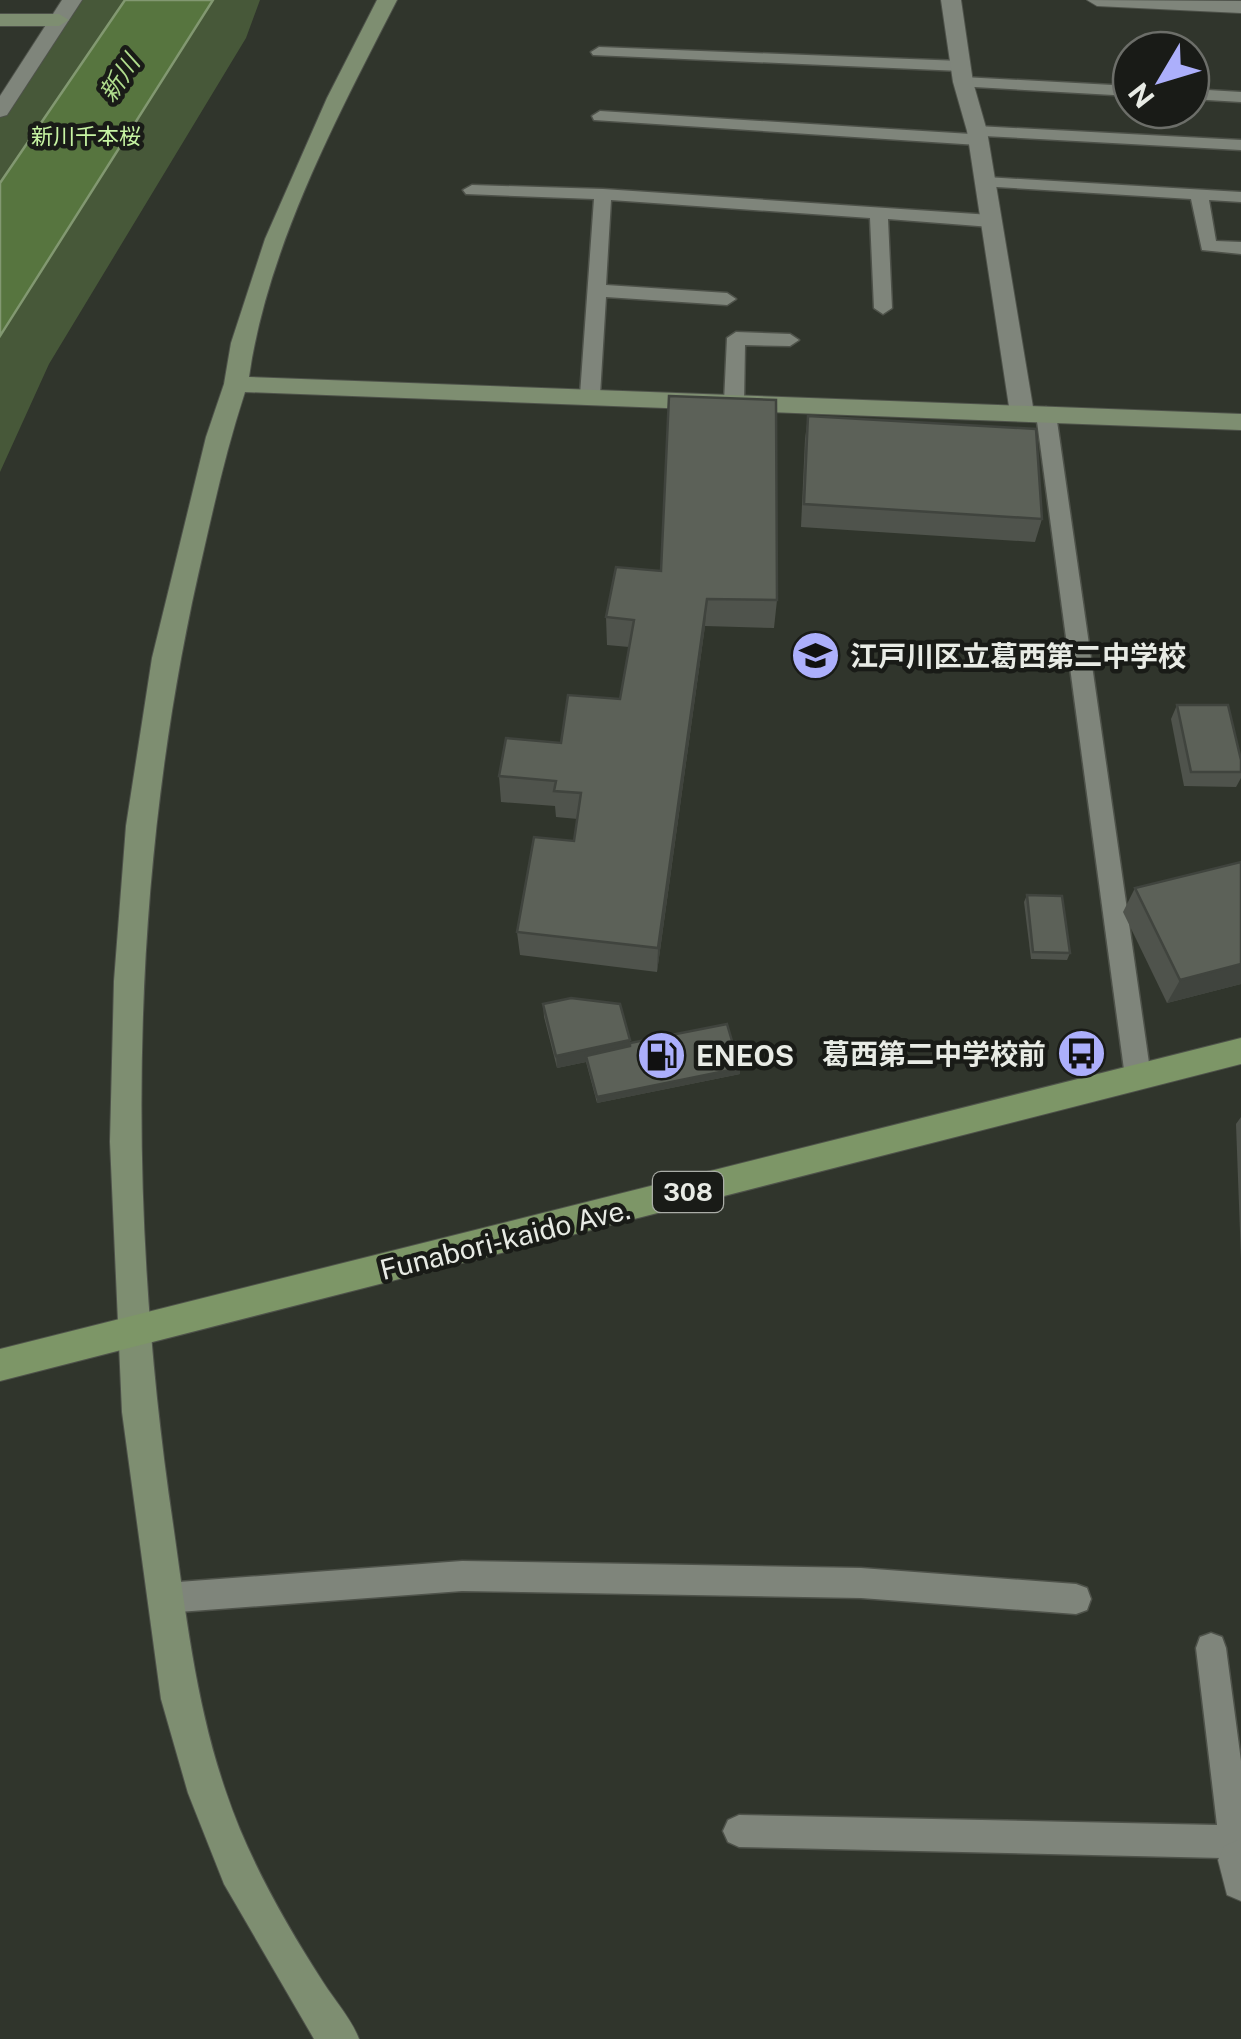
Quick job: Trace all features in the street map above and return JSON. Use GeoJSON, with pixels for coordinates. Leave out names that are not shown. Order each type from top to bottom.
{"type":"FeatureCollection","features":[{"type":"Feature","properties":{"kind":"main road","name":"Funabori-kaido Ave."},"geometry":{"type":"LineString","coordinates":[[0,1365],[1241,1051]]}},
{"type":"Feature","properties":{"kind":"street"},"geometry":{"type":"LineString","coordinates":[[0,111],[72,0]]}},
{"type":"Feature","properties":{"kind":"street"},"geometry":{"type":"LineString","coordinates":[[339,2039],[308,1996],[238,1870],[207,1793],[180,1699],[141,1436],[126,1142],[129,981],[140,826],[165,658],[218,437],[236,384],[242,343],[276,239],[337,98],[387,0]]}},
{"type":"Feature","properties":{"kind":"street"},"geometry":{"type":"LineString","coordinates":[[952,0],[990,220],[1034,414]]}},
{"type":"Feature","properties":{"kind":"street"},"geometry":{"type":"LineString","coordinates":[[1097,0],[1241,7]]}},
{"type":"Feature","properties":{"kind":"street"},"geometry":{"type":"LineString","coordinates":[[0,20],[59,20]]}},
{"type":"Feature","properties":{"kind":"street"},"geometry":{"type":"LineString","coordinates":[[236,384],[1241,422]]}},
{"type":"Feature","properties":{"kind":"lane"},"geometry":{"type":"LineString","coordinates":[[599,52],[962,74],[1111,89]]}},
{"type":"Feature","properties":{"kind":"lane"},"geometry":{"type":"LineString","coordinates":[[1211,95],[1241,97]]}},
{"type":"Feature","properties":{"kind":"lane"},"geometry":{"type":"LineString","coordinates":[[600,116],[1241,145]]}},
{"type":"Feature","properties":{"kind":"lane"},"geometry":{"type":"LineString","coordinates":[[986,182],[1241,197]]}},
{"type":"Feature","properties":{"kind":"lane"},"geometry":{"type":"LineString","coordinates":[[472,190],[604,194],[990,220]]}},
{"type":"Feature","properties":{"kind":"lane"},"geometry":{"type":"LineString","coordinates":[[590,395],[604,194]]}},
{"type":"Feature","properties":{"kind":"lane"},"geometry":{"type":"LineString","coordinates":[[1199,195],[1208,246],[1241,248]]}},
{"type":"Feature","properties":{"kind":"lane"},"geometry":{"type":"LineString","coordinates":[[879,214],[883,308]]}},
{"type":"Feature","properties":{"kind":"lane"},"geometry":{"type":"LineString","coordinates":[[597,290],[727,299]]}},
{"type":"Feature","properties":{"kind":"lane"},"geometry":{"type":"LineString","coordinates":[[734,402],[736,338],[790,340]]}},
{"type":"Feature","properties":{"kind":"lane"},"geometry":{"type":"LineString","coordinates":[[1034,414],[1138,1077]]}},
{"type":"Feature","properties":{"kind":"lane"},"geometry":{"type":"LineString","coordinates":[[165,1598],[462,1576],[861,1583],[1076,1600]]}},
{"type":"Feature","properties":{"kind":"lane"},"geometry":{"type":"LineString","coordinates":[[739,1831],[1239,1861],[1211,1648]]}},
{"type":"Feature","properties":{"kind":"green space","name":"新川千本桜"},"geometry":{"type":"Polygon","coordinates":[[[72,0],[260,0],[246,38],[49,364],[0,472],[0,111],[72,0]]]}},
{"type":"Feature","properties":{"kind":"water","name":"新川"},"geometry":{"type":"Polygon","coordinates":[[[125,0],[213,0],[0,336],[0,183],[125,0]]]}},
{"type":"Feature","properties":{"kind":"building"},"geometry":{"type":"Polygon","coordinates":[[[669,396],[776,400],[777,600],[707,599],[658,948],[517,932],[534,837],[574,841],[581,793],[554,791],[556,781],[499,776],[506,738],[561,743],[568,695],[620,699],[634,620],[606,617],[616,567],[661,571],[669,396]]]}},
{"type":"Feature","properties":{"kind":"building"},"geometry":{"type":"Polygon","coordinates":[[[808,416],[1036,429],[1042,519],[804,504],[808,416]]]}},
{"type":"Feature","properties":{"kind":"building"},"geometry":{"type":"Polygon","coordinates":[[[1177,705],[1228,705],[1241,772],[1191,772],[1177,705]]]}},
{"type":"Feature","properties":{"kind":"building"},"geometry":{"type":"Polygon","coordinates":[[[1241,862],[1241,964],[1180,980],[1135,888],[1241,862]]]}},
{"type":"Feature","properties":{"kind":"building"},"geometry":{"type":"Polygon","coordinates":[[[1027,895],[1062,896],[1070,953],[1033,952],[1027,895]]]}},
{"type":"Feature","properties":{"kind":"building"},"geometry":{"type":"Polygon","coordinates":[[[571,998],[620,1004],[630,1040],[556,1056],[543,1004],[571,998]]]}},
{"type":"Feature","properties":{"kind":"building"},"geometry":{"type":"Polygon","coordinates":[[[727,1024],[740,1068],[597,1097],[586,1056],[727,1024]]]}},
{"type":"Feature","properties":{"kind":"place","name":"江戸川区立葛西第二中学校"},"geometry":{"type":"Point","coordinates":[815,655]}},
{"type":"Feature","properties":{"kind":"place","name":"葛西第二中学校前"},"geometry":{"type":"Point","coordinates":[1081,1053]}},
{"type":"Feature","properties":{"kind":"place","name":"ENEOS"},"geometry":{"type":"Point","coordinates":[661,1055]}}]}
